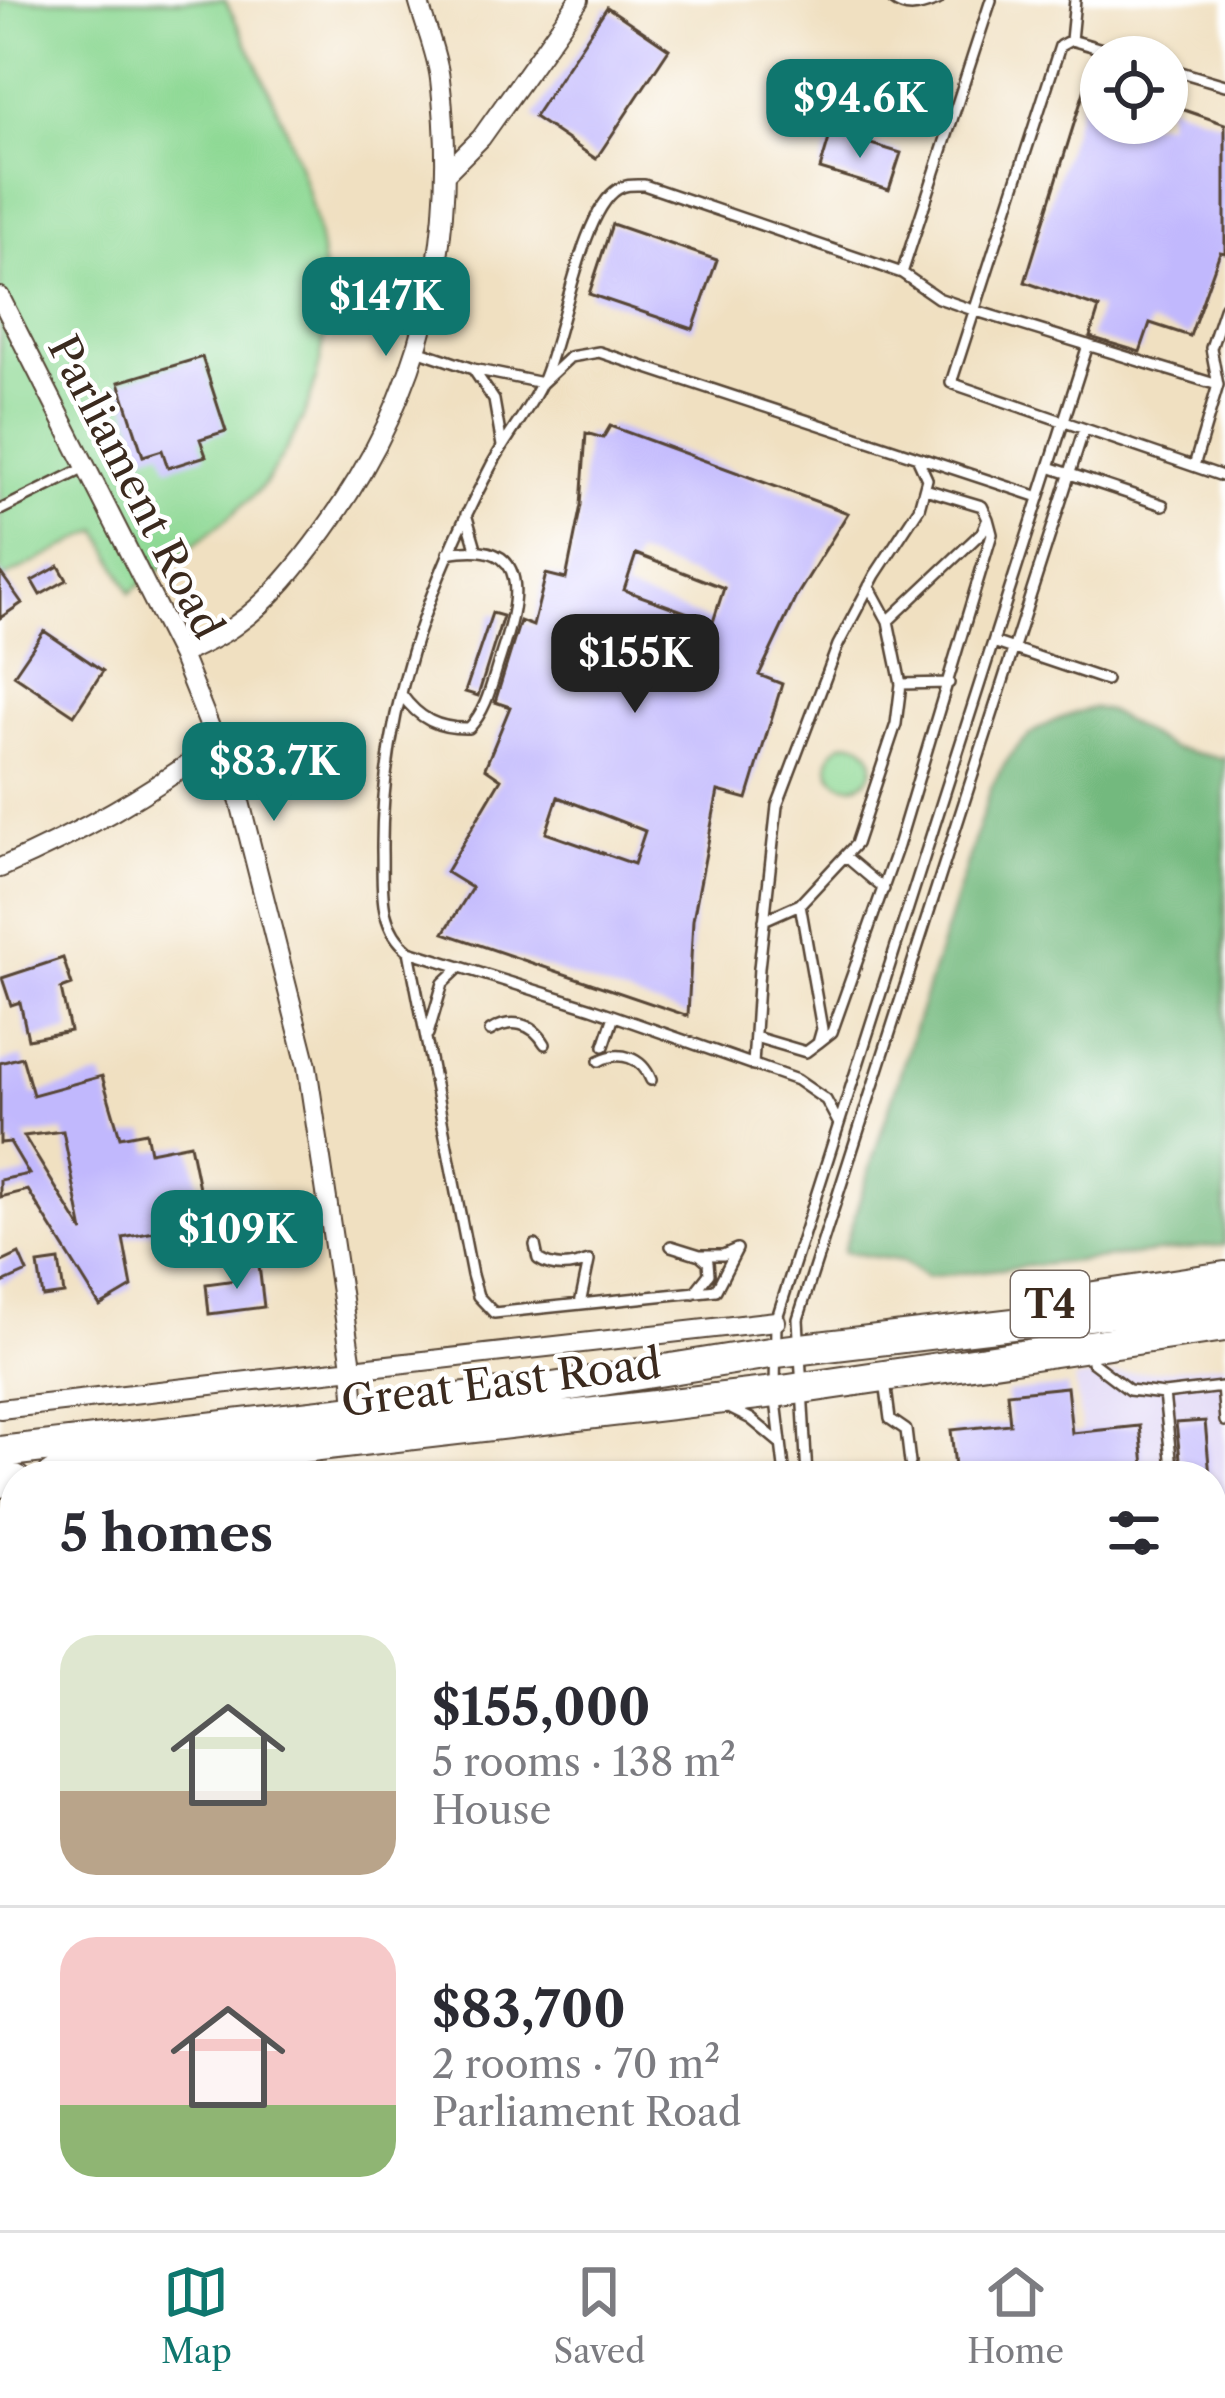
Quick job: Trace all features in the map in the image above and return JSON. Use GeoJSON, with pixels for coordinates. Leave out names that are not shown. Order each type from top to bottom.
{"type":"FeatureCollection","features":[{"type":"Feature","properties":{"kind":"main road","name":"Great East Road"},"geometry":{"type":"LineString","coordinates":[[878,1341],[911,1328],[1225,1277]]}},
{"type":"Feature","properties":{"kind":"main road","name":"Great East Road"},"geometry":{"type":"LineString","coordinates":[[0,1452],[553,1388],[787,1335],[878,1341],[1225,1299]]}},
{"type":"Feature","properties":{"kind":"main road","name":"Great East Road"},"geometry":{"type":"LineString","coordinates":[[183,1461],[788,1391],[1225,1327]]}},
{"type":"Feature","properties":{"kind":"main road","name":"Great East Road"},"geometry":{"type":"LineString","coordinates":[[958,1366],[987,1374],[1225,1348]]}},
{"type":"Feature","properties":{"kind":"street"},"geometry":{"type":"LineString","coordinates":[[181,655],[238,624],[298,564],[350,494],[391,424],[417,350],[442,246],[447,172],[440,74],[418,0]]}},
{"type":"Feature","properties":{"kind":"street"},"geometry":{"type":"LineString","coordinates":[[447,172],[481,138],[579,0]]}},
{"type":"Feature","properties":{"kind":"street","name":"Parliament Road"},"geometry":{"type":"LineString","coordinates":[[0,297],[181,655],[219,742],[264,891],[308,1066],[355,1411]]}},
{"type":"Feature","properties":{"kind":"street"},"geometry":{"type":"LineString","coordinates":[[0,868],[84,831],[219,742]]}},
{"type":"Feature","properties":{"kind":"street"},"geometry":{"type":"LineString","coordinates":[[0,1409],[352,1366],[787,1335]]}},
{"type":"Feature","properties":{"kind":"lane"},"geometry":{"type":"LineString","coordinates":[[893,0],[915,8],[938,0]]}},
{"type":"Feature","properties":{"kind":"lane"},"geometry":{"type":"LineString","coordinates":[[902,273],[990,3],[975,0]]}},
{"type":"Feature","properties":{"kind":"lane"},"geometry":{"type":"LineString","coordinates":[[1071,40],[1075,0]]}},
{"type":"Feature","properties":{"kind":"lane"},"geometry":{"type":"LineString","coordinates":[[1080,43],[1071,40],[1060,46],[951,383],[1225,477]]}},
{"type":"Feature","properties":{"kind":"lane"},"geometry":{"type":"LineString","coordinates":[[1188,74],[1225,85]]}},
{"type":"Feature","properties":{"kind":"lane"},"geometry":{"type":"LineString","coordinates":[[839,1124],[826,1100],[797,1080],[410,951],[394,939],[383,904],[382,811],[391,734],[420,624],[466,514],[542,383],[593,224],[607,197],[622,185],[644,185],[902,273],[938,298],[1218,385]]}},
{"type":"Feature","properties":{"kind":"lane"},"geometry":{"type":"LineString","coordinates":[[1194,466],[1218,385],[1211,348],[1225,306]]}},
{"type":"Feature","properties":{"kind":"lane"},"geometry":{"type":"LineString","coordinates":[[783,1461],[787,1335],[839,1124],[1088,345]]}},
{"type":"Feature","properties":{"kind":"lane"},"geometry":{"type":"LineString","coordinates":[[417,350],[473,370],[542,383]]}},
{"type":"Feature","properties":{"kind":"lane"},"geometry":{"type":"LineString","coordinates":[[542,383],[570,357],[599,352],[1040,497]]}},
{"type":"Feature","properties":{"kind":"lane"},"geometry":{"type":"LineString","coordinates":[[473,370],[494,400],[502,446]]}},
{"type":"Feature","properties":{"kind":"lane"},"geometry":{"type":"LineString","coordinates":[[804,1461],[788,1391],[787,1335],[1084,429]]}},
{"type":"Feature","properties":{"kind":"lane"},"geometry":{"type":"LineString","coordinates":[[753,1065],[777,806],[838,646],[868,586],[919,508],[927,479],[917,457]]}},
{"type":"Feature","properties":{"kind":"lane"},"geometry":{"type":"LineString","coordinates":[[0,509],[87,466]]}},
{"type":"Feature","properties":{"kind":"lane"},"geometry":{"type":"LineString","coordinates":[[1049,467],[1163,505]]}},
{"type":"Feature","properties":{"kind":"lane"},"geometry":{"type":"LineString","coordinates":[[755,1037],[806,1052],[832,1032],[884,889],[949,682],[992,534],[982,506],[925,489]]}},
{"type":"Feature","properties":{"kind":"lane"},"geometry":{"type":"LineString","coordinates":[[466,514],[476,548]]}},
{"type":"Feature","properties":{"kind":"lane"},"geometry":{"type":"LineString","coordinates":[[888,621],[982,532],[988,519]]}},
{"type":"Feature","properties":{"kind":"lane"},"geometry":{"type":"LineString","coordinates":[[401,694],[416,716],[448,729],[469,728],[485,704],[515,613],[518,586],[510,567],[476,548],[448,553]]}},
{"type":"Feature","properties":{"kind":"lane"},"geometry":{"type":"LineString","coordinates":[[764,920],[800,904],[856,844],[896,724],[901,684],[888,621],[868,586]]}},
{"type":"Feature","properties":{"kind":"lane"},"geometry":{"type":"LineString","coordinates":[[993,642],[1106,680]]}},
{"type":"Feature","properties":{"kind":"lane"},"geometry":{"type":"LineString","coordinates":[[901,684],[949,682]]}},
{"type":"Feature","properties":{"kind":"lane"},"geometry":{"type":"LineString","coordinates":[[391,734],[416,716]]}},
{"type":"Feature","properties":{"kind":"lane"},"geometry":{"type":"LineString","coordinates":[[845,856],[884,889]]}},
{"type":"Feature","properties":{"kind":"lane"},"geometry":{"type":"LineString","coordinates":[[800,904],[821,1029],[818,1043]]}},
{"type":"Feature","properties":{"kind":"lane"},"geometry":{"type":"LineString","coordinates":[[410,951],[478,1296],[494,1313],[716,1290],[737,1249],[723,1256],[700,1255],[671,1246]]}},
{"type":"Feature","properties":{"kind":"lane"},"geometry":{"type":"LineString","coordinates":[[427,1039],[443,983],[460,967]]}},
{"type":"Feature","properties":{"kind":"lane"},"geometry":{"type":"LineString","coordinates":[[614,1016],[606,1040],[640,1064],[651,1080]]}},
{"type":"Feature","properties":{"kind":"lane"},"geometry":{"type":"LineString","coordinates":[[490,1031],[523,1024],[545,1044]]}},
{"type":"Feature","properties":{"kind":"lane"},"geometry":{"type":"LineString","coordinates":[[599,1061],[624,1056]]}},
{"type":"Feature","properties":{"kind":"lane"},"geometry":{"type":"LineString","coordinates":[[536,1245],[538,1259],[549,1266],[590,1261],[580,1304]]}},
{"type":"Feature","properties":{"kind":"lane"},"geometry":{"type":"LineString","coordinates":[[694,1293],[709,1274],[708,1262],[700,1255]]}},
{"type":"Feature","properties":{"kind":"lane"},"geometry":{"type":"LineString","coordinates":[[1092,1362],[1130,1390],[1164,1394],[1223,1385],[1225,1420]]}},
{"type":"Feature","properties":{"kind":"lane"},"geometry":{"type":"LineString","coordinates":[[884,1377],[890,1419],[906,1430],[910,1461]]}},
{"type":"Feature","properties":{"kind":"lane"},"geometry":{"type":"LineString","coordinates":[[1164,1394],[1171,1461]]}},
{"type":"Feature","properties":{"kind":"lane"},"geometry":{"type":"LineString","coordinates":[[712,1400],[751,1419],[780,1443]]}},
{"type":"Feature","properties":{"kind":"shaded area"},"geometry":{"type":"Polygon","coordinates":[[[1225,1363],[1225,1461],[1086,1461],[1075,1379],[1225,1363]]]}},
{"type":"Feature","properties":{"kind":"green space"},"geometry":{"type":"Polygon","coordinates":[[[0,0],[225,0],[277,107],[315,222],[324,280],[324,338],[311,395],[285,451],[267,481],[244,504],[130,593],[99,530],[0,580],[0,0]]]}},
{"type":"Feature","properties":{"kind":"green space"},"geometry":{"type":"Polygon","coordinates":[[[1093,708],[1108,711],[1171,748],[1223,759],[1225,755],[1225,1245],[926,1277],[902,1261],[843,1252],[991,788],[1010,756],[1032,734],[1058,719],[1093,708]]]}},
{"type":"Feature","properties":{"kind":"green space"},"geometry":{"type":"Polygon","coordinates":[[[851,742],[867,748],[873,764],[867,780],[851,786],[835,780],[829,764],[835,748],[851,742]]]}},
{"type":"Feature","properties":{"kind":"building"},"geometry":{"type":"Polygon","coordinates":[[[607,7],[669,49],[596,159],[534,117],[607,7]]]}},
{"type":"Feature","properties":{"kind":"building"},"geometry":{"type":"Polygon","coordinates":[[[1080,104],[1080,144],[1188,144],[1188,111],[1225,124],[1225,253],[1220,252],[1190,336],[1150,323],[1140,352],[1090,337],[1099,308],[1025,282],[1080,104]]]}},
{"type":"Feature","properties":{"kind":"building"},"geometry":{"type":"Polygon","coordinates":[[[831,132],[901,153],[889,190],[820,169],[831,132]]]}},
{"type":"Feature","properties":{"kind":"building"},"geometry":{"type":"Polygon","coordinates":[[[612,224],[717,260],[693,329],[589,294],[612,224]]]}},
{"type":"Feature","properties":{"kind":"building"},"geometry":{"type":"Polygon","coordinates":[[[202,357],[226,431],[200,439],[206,456],[168,468],[162,450],[143,456],[119,382],[202,357]]]}},
{"type":"Feature","properties":{"kind":"building"},"geometry":{"type":"Polygon","coordinates":[[[610,426],[848,513],[796,597],[759,675],[782,684],[747,799],[718,791],[693,920],[688,1016],[444,933],[472,888],[446,872],[501,779],[485,768],[510,707],[495,702],[520,621],[533,626],[546,574],[566,579],[581,505],[586,433],[603,438],[610,426]],[[636,554],[624,590],[713,622],[724,588],[636,554]],[[558,797],[546,833],[634,864],[645,831],[558,797]]]}},
{"type":"Feature","properties":{"kind":"building"},"geometry":{"type":"Polygon","coordinates":[[[59,566],[67,580],[40,595],[32,581],[59,566]]]}},
{"type":"Feature","properties":{"kind":"building"},"geometry":{"type":"Polygon","coordinates":[[[0,572],[22,603],[0,618],[0,572]]]}},
{"type":"Feature","properties":{"kind":"building"},"geometry":{"type":"Polygon","coordinates":[[[492,613],[503,616],[478,696],[465,692],[492,613]]]}},
{"type":"Feature","properties":{"kind":"building"},"geometry":{"type":"Polygon","coordinates":[[[44,631],[103,671],[74,715],[14,675],[44,631]]]}},
{"type":"Feature","properties":{"kind":"building"},"geometry":{"type":"Polygon","coordinates":[[[63,958],[72,985],[61,989],[70,1031],[28,1039],[20,1002],[11,1005],[2,978],[63,958]]]}},
{"type":"Feature","properties":{"kind":"building"},"geometry":{"type":"Polygon","coordinates":[[[22,1057],[33,1095],[102,1076],[120,1137],[146,1132],[150,1152],[190,1144],[206,1222],[123,1238],[132,1287],[100,1306],[28,1190],[0,1197],[0,1180],[29,1174],[10,1142],[0,1143],[0,1063],[22,1057]],[[63,1131],[24,1136],[83,1232],[63,1131]]]}},
{"type":"Feature","properties":{"kind":"building"},"geometry":{"type":"Polygon","coordinates":[[[19,1254],[27,1272],[0,1284],[0,1263],[19,1254]]]}},
{"type":"Feature","properties":{"kind":"building"},"geometry":{"type":"Polygon","coordinates":[[[59,1261],[64,1294],[43,1297],[38,1264],[59,1261]]]}},
{"type":"Feature","properties":{"kind":"building"},"geometry":{"type":"Polygon","coordinates":[[[259,1265],[264,1307],[209,1314],[206,1284],[236,1280],[234,1268],[259,1265]]]}},
{"type":"Feature","properties":{"kind":"building"},"geometry":{"type":"Polygon","coordinates":[[[1067,1387],[1072,1433],[1140,1426],[1144,1461],[954,1461],[951,1430],[1010,1424],[1007,1393],[1067,1387]]]}},
{"type":"Feature","properties":{"kind":"building"},"geometry":{"type":"Polygon","coordinates":[[[1205,1421],[1209,1461],[1180,1461],[1176,1423],[1205,1421]]]}}]}
